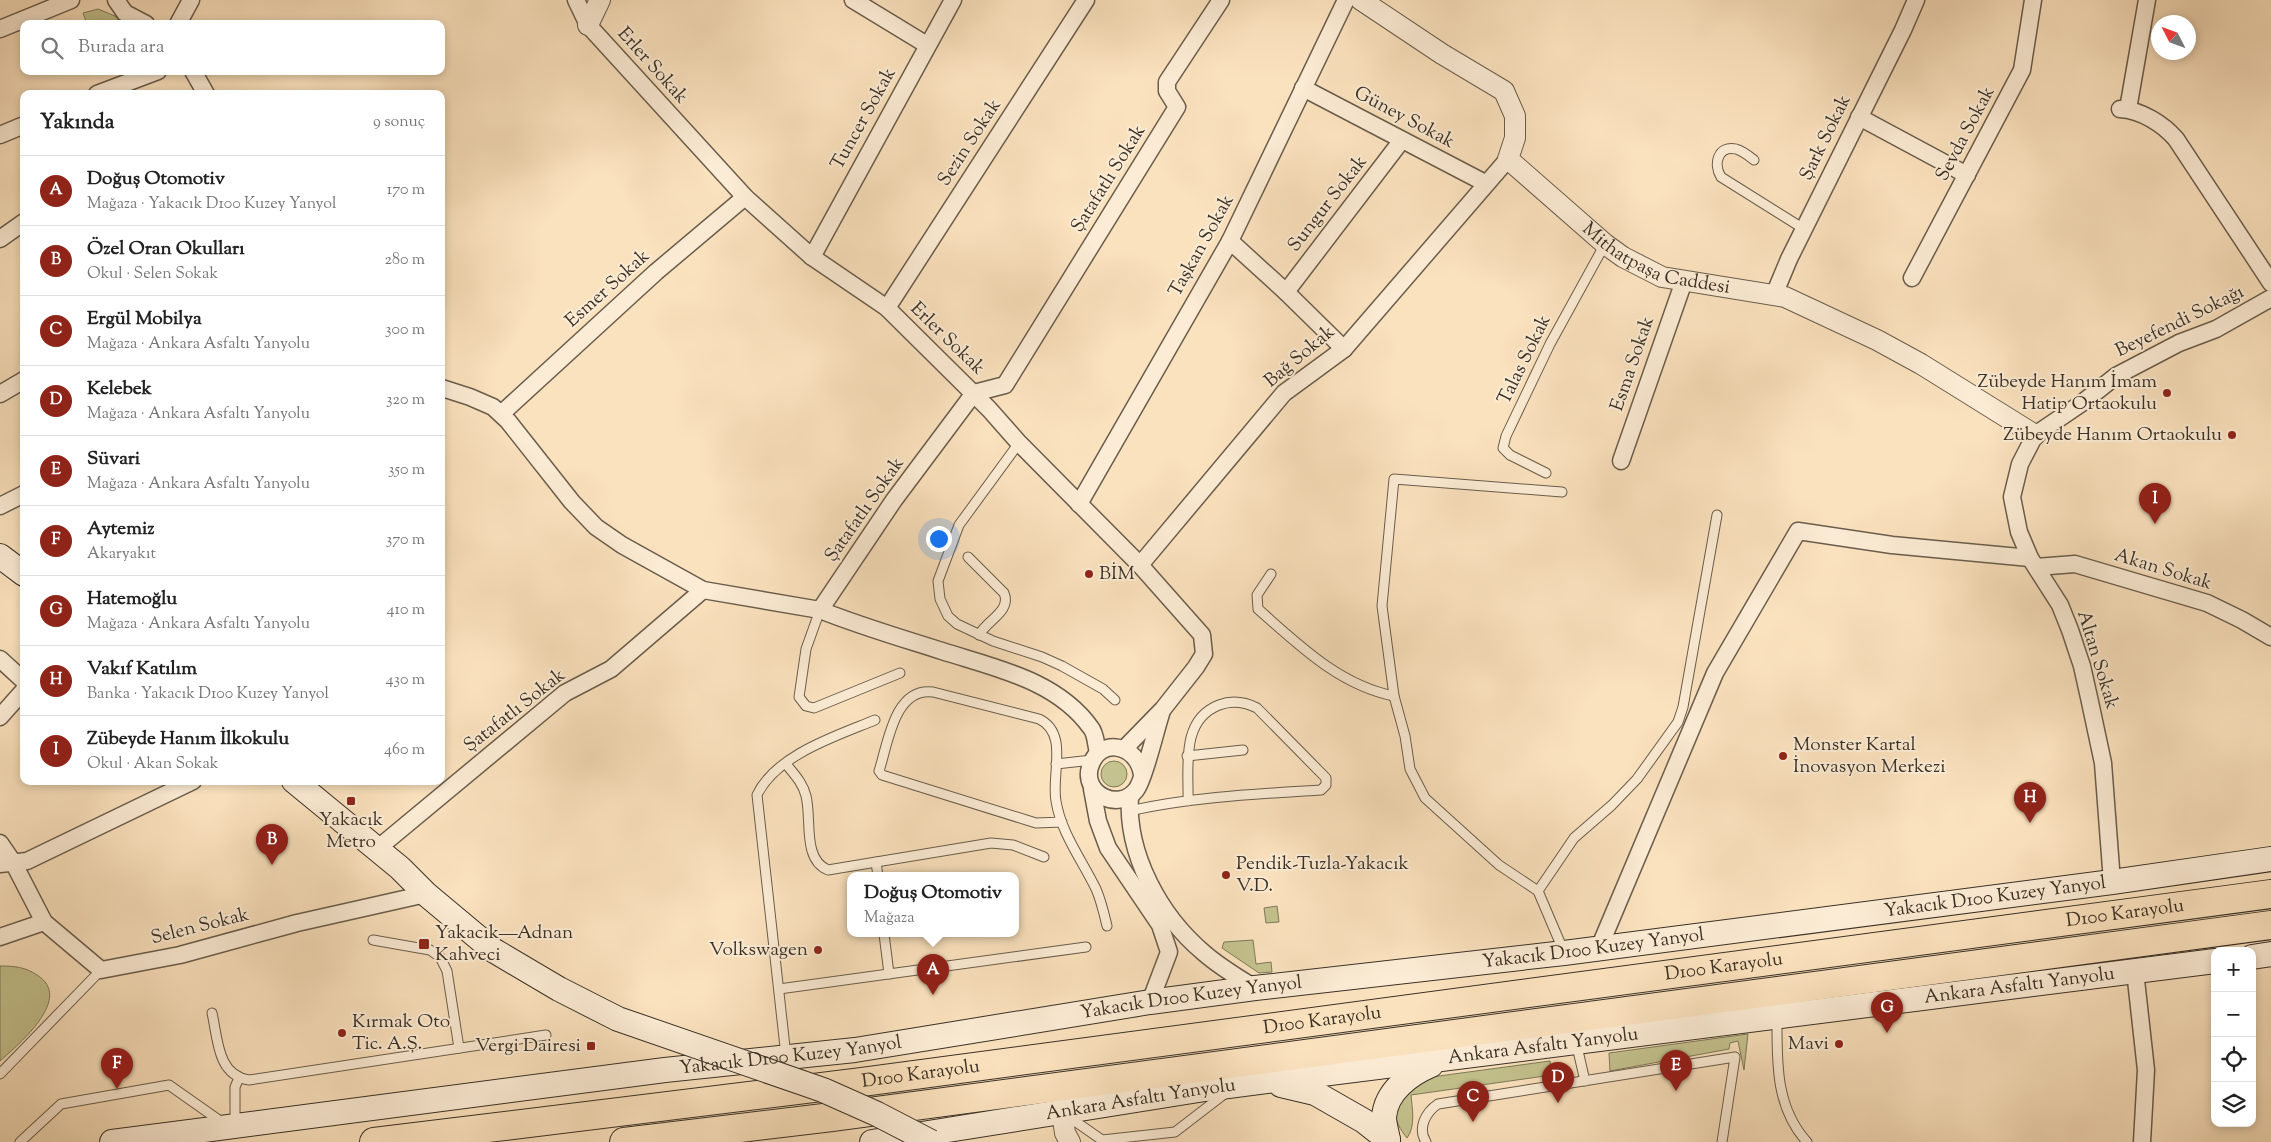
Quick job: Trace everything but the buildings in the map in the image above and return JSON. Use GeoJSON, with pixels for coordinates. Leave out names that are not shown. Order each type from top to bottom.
{"type":"FeatureCollection","features":[{"type":"Feature","properties":{"kind":"highway","name":"D100 Karayolu"},"geometry":{"type":"LineString","coordinates":[[374,1142],[872,1081],[2271,894]]}},
{"type":"Feature","properties":{"kind":"highway","name":"D100 Karayolu"},"geometry":{"type":"LineString","coordinates":[[624,1142],[832,1117],[2271,925]]}},
{"type":"Feature","properties":{"kind":"main road"},"geometry":{"type":"LineString","coordinates":[[0,556],[20,571]]}},
{"type":"Feature","properties":{"kind":"main road"},"geometry":{"type":"LineString","coordinates":[[299,785],[400,868],[426,894],[493,950],[558,990],[638,1027],[830,1092],[931,1142]]}},
{"type":"Feature","properties":{"kind":"main road","name":"Yakacık D100 Kuzey Yanyol"},"geometry":{"type":"LineString","coordinates":[[112,1142],[786,1056],[855,1050],[1150,1002],[1255,988],[1564,953],[2112,882],[2271,859]]}},
{"type":"Feature","properties":{"kind":"main road"},"geometry":{"type":"LineString","coordinates":[[2256,956],[2271,954]]}},
{"type":"Feature","properties":{"kind":"main road","name":"Ankara Asfaltı Yanyolu"},"geometry":{"type":"LineString","coordinates":[[872,1142],[1236,1085],[2211,962]]}},
{"type":"Feature","properties":{"kind":"main road"},"geometry":{"type":"LineString","coordinates":[[1389,1141],[1384,1118],[1388,1101],[1395,1090],[1414,1072],[1444,1059]]}},
{"type":"Feature","properties":{"kind":"main road"},"geometry":{"type":"LineString","coordinates":[[1264,1082],[1315,1093],[1364,1121],[1389,1141]]}},
{"type":"Feature","properties":{"kind":"street"},"geometry":{"type":"LineString","coordinates":[[22,20],[71,0]]}},
{"type":"Feature","properties":{"kind":"street"},"geometry":{"type":"LineString","coordinates":[[116,0],[125,13],[138,20]]}},
{"type":"Feature","properties":{"kind":"street"},"geometry":{"type":"LineString","coordinates":[[180,20],[191,0]]}},
{"type":"Feature","properties":{"kind":"street","name":"Erler Sokak"},"geometry":{"type":"LineString","coordinates":[[576,0],[588,25],[745,197],[812,257],[887,308],[974,393],[1019,443],[1140,565],[1202,634],[1204,654],[1196,667],[1162,710],[1124,749]]}},
{"type":"Feature","properties":{"kind":"street"},"geometry":{"type":"LineString","coordinates":[[588,25],[600,0]]}},
{"type":"Feature","properties":{"kind":"street"},"geometry":{"type":"LineString","coordinates":[[853,0],[927,45]]}},
{"type":"Feature","properties":{"kind":"street","name":"Tuncer Sokak"},"geometry":{"type":"LineString","coordinates":[[812,257],[953,0]]}},
{"type":"Feature","properties":{"kind":"street","name":"Sezin Sokak"},"geometry":{"type":"LineString","coordinates":[[887,308],[1086,0]]}},
{"type":"Feature","properties":{"kind":"street","name":"Şatafatlı Sokak"},"geometry":{"type":"LineString","coordinates":[[820,610],[894,500],[974,393],[1004,385],[1177,107],[1167,92],[1167,82],[1221,0]]}},
{"type":"Feature","properties":{"kind":"street","name":"Taşkan Sokak"},"geometry":{"type":"LineString","coordinates":[[1079,504],[1230,241],[1346,0]]}},
{"type":"Feature","properties":{"kind":"street"},"geometry":{"type":"LineString","coordinates":[[1361,0],[1504,91],[1515,116],[1514,138],[1508,159]]}},
{"type":"Feature","properties":{"kind":"street","name":"Şark Sokak"},"geometry":{"type":"LineString","coordinates":[[1774,295],[1804,229],[1903,30],[1916,0]]}},
{"type":"Feature","properties":{"kind":"street","name":"Sevda Sokak"},"geometry":{"type":"LineString","coordinates":[[1912,278],[2022,70],[2033,0]]}},
{"type":"Feature","properties":{"kind":"street"},"geometry":{"type":"LineString","coordinates":[[2147,0],[2124,109],[2166,128],[2176,139],[2271,283]]}},
{"type":"Feature","properties":{"kind":"street"},"geometry":{"type":"LineString","coordinates":[[0,29],[20,21]]}},
{"type":"Feature","properties":{"kind":"street"},"geometry":{"type":"LineString","coordinates":[[108,90],[147,75]]}},
{"type":"Feature","properties":{"kind":"street"},"geometry":{"type":"LineString","coordinates":[[195,75],[204,90]]}},
{"type":"Feature","properties":{"kind":"street","name":"Güney Sokak"},"geometry":{"type":"LineString","coordinates":[[1303,88],[1485,183]]}},
{"type":"Feature","properties":{"kind":"street"},"geometry":{"type":"LineString","coordinates":[[1858,118],[1967,175]]}},
{"type":"Feature","properties":{"kind":"street"},"geometry":{"type":"LineString","coordinates":[[0,135],[20,126]]}},
{"type":"Feature","properties":{"kind":"street","name":"Sungur Sokak"},"geometry":{"type":"LineString","coordinates":[[1286,292],[1402,140]]}},
{"type":"Feature","properties":{"kind":"street","name":"Bağ Sokak"},"geometry":{"type":"LineString","coordinates":[[1140,565],[1284,393],[1344,349],[1485,183],[1508,159]]}},
{"type":"Feature","properties":{"kind":"street","name":"Mithatpaşa Caddesi"},"geometry":{"type":"LineString","coordinates":[[1508,159],[1605,244],[1623,257],[1662,277],[1785,297],[1819,312],[1913,360],[2035,435]]}},
{"type":"Feature","properties":{"kind":"street","name":"Esmer Sokak"},"geometry":{"type":"LineString","coordinates":[[501,414],[656,272],[745,197]]}},
{"type":"Feature","properties":{"kind":"street"},"geometry":{"type":"LineString","coordinates":[[0,239],[20,225]]}},
{"type":"Feature","properties":{"kind":"street"},"geometry":{"type":"LineString","coordinates":[[1230,241],[1344,349]]}},
{"type":"Feature","properties":{"kind":"street","name":"Esma Sokak"},"geometry":{"type":"LineString","coordinates":[[1621,461],[1684,281]]}},
{"type":"Feature","properties":{"kind":"street","name":"Beyefendi Sokağı"},"geometry":{"type":"LineString","coordinates":[[2035,435],[2082,403],[2116,376],[2179,343],[2216,329],[2271,298]]}},
{"type":"Feature","properties":{"kind":"street"},"geometry":{"type":"LineString","coordinates":[[0,394],[20,382]]}},
{"type":"Feature","properties":{"kind":"street"},"geometry":{"type":"LineString","coordinates":[[445,389],[470,396],[493,407],[501,414],[572,502],[596,527],[622,545],[703,590],[820,610],[860,626],[1032,681],[1060,697],[1078,711],[1093,730],[1095,757],[1089,778],[1098,821],[1108,848],[1160,925],[1169,952],[1150,1002]]}},
{"type":"Feature","properties":{"kind":"street","name":"Altan Sokak"},"geometry":{"type":"LineString","coordinates":[[2035,435],[2020,464],[2012,497],[2019,532],[2033,562],[2060,605],[2082,666],[2104,763],[2112,882]]}},
{"type":"Feature","properties":{"kind":"street"},"geometry":{"type":"LineString","coordinates":[[0,506],[20,496]]}},
{"type":"Feature","properties":{"kind":"street","name":"Akan Sokak"},"geometry":{"type":"LineString","coordinates":[[1599,948],[1716,673],[1798,531],[1892,545],[2033,562],[2075,564],[2198,601],[2242,620],[2271,637]]}},
{"type":"Feature","properties":{"kind":"street","name":"Şatafatlı Sokak"},"geometry":{"type":"LineString","coordinates":[[377,849],[565,693],[611,669],[703,590]]}},
{"type":"Feature","properties":{"kind":"street"},"geometry":{"type":"LineString","coordinates":[[0,660],[20,678]]}},
{"type":"Feature","properties":{"kind":"street"},"geometry":{"type":"LineString","coordinates":[[0,717],[20,694]]}},
{"type":"Feature","properties":{"kind":"street"},"geometry":{"type":"LineString","coordinates":[[1162,710],[1142,775],[1130,803],[1131,832],[1136,850],[1158,896],[1176,924],[1204,953],[1226,970],[1255,988]]}},
{"type":"Feature","properties":{"kind":"street"},"geometry":{"type":"LineString","coordinates":[[1095,757],[1106,749],[1124,749],[1137,759],[1142,775]]}},
{"type":"Feature","properties":{"kind":"street"},"geometry":{"type":"LineString","coordinates":[[6,863],[26,861],[185,785]]}},
{"type":"Feature","properties":{"kind":"street"},"geometry":{"type":"LineString","coordinates":[[1092,789],[1106,799],[1130,803]]}},
{"type":"Feature","properties":{"kind":"street"},"geometry":{"type":"LineString","coordinates":[[0,843],[6,863],[44,922],[101,970]]}},
{"type":"Feature","properties":{"kind":"street","name":"Selen Sokak"},"geometry":{"type":"LineString","coordinates":[[101,970],[180,954],[426,894]]}},
{"type":"Feature","properties":{"kind":"street"},"geometry":{"type":"LineString","coordinates":[[0,937],[44,922]]}},
{"type":"Feature","properties":{"kind":"street"},"geometry":{"type":"LineString","coordinates":[[2135,971],[2146,1070],[2142,1142]]}},
{"type":"Feature","properties":{"kind":"street"},"geometry":{"type":"LineString","coordinates":[[1062,1112],[1065,1132],[1070,1142]]}},
{"type":"Feature","properties":{"kind":"lane"},"geometry":{"type":"LineString","coordinates":[[1754,160],[1738,150],[1729,148],[1719,155],[1717,166],[1721,176],[1804,229]]}},
{"type":"Feature","properties":{"kind":"lane","name":"Talas Sokak"},"geometry":{"type":"LineString","coordinates":[[1546,473],[1510,455],[1503,448],[1506,436],[1550,344],[1605,244]]}},
{"type":"Feature","properties":{"kind":"lane"},"geometry":{"type":"LineString","coordinates":[[1019,443],[959,525],[938,581],[940,599],[948,616],[957,624],[979,635],[1062,666],[1103,690],[1115,700]]}},
{"type":"Feature","properties":{"kind":"lane"},"geometry":{"type":"LineString","coordinates":[[1562,492],[1394,478],[1382,606],[1394,696],[1405,736],[1410,769],[1425,798],[1499,865],[1538,891],[1564,953]]}},
{"type":"Feature","properties":{"kind":"lane"},"geometry":{"type":"LineString","coordinates":[[1538,891],[1574,838],[1612,805],[1637,779],[1678,722],[1683,707],[1717,515]]}},
{"type":"Feature","properties":{"kind":"lane"},"geometry":{"type":"LineString","coordinates":[[968,557],[1004,593],[1006,601],[1003,609],[985,626],[979,635]]}},
{"type":"Feature","properties":{"kind":"lane"},"geometry":{"type":"LineString","coordinates":[[1271,574],[1257,594],[1258,609],[1289,638],[1335,671],[1373,692],[1394,696]]}},
{"type":"Feature","properties":{"kind":"lane"},"geometry":{"type":"LineString","coordinates":[[820,610],[806,649],[799,697],[802,704],[814,708],[900,673]]}},
{"type":"Feature","properties":{"kind":"lane"},"geometry":{"type":"LineString","coordinates":[[1062,822],[1036,823],[882,775],[879,771],[897,714],[906,700],[912,695],[926,691],[1044,722],[1054,734],[1056,749],[1055,800],[1062,822],[1096,890],[1107,926]]}},
{"type":"Feature","properties":{"kind":"lane"},"geometry":{"type":"LineString","coordinates":[[1130,803],[1156,805],[1255,794],[1321,790],[1327,781],[1325,775],[1257,708],[1244,703],[1225,703],[1203,715],[1193,729],[1188,756],[1188,801]]}},
{"type":"Feature","properties":{"kind":"lane"},"geometry":{"type":"LineString","coordinates":[[786,1056],[757,795],[763,782],[815,744],[874,720]]}},
{"type":"Feature","properties":{"kind":"lane"},"geometry":{"type":"LineString","coordinates":[[1188,756],[1243,750]]}},
{"type":"Feature","properties":{"kind":"lane"},"geometry":{"type":"LineString","coordinates":[[1056,764],[1095,757]]}},
{"type":"Feature","properties":{"kind":"lane"},"geometry":{"type":"LineString","coordinates":[[786,764],[800,782],[807,797],[812,851],[817,863],[828,870],[991,843],[1013,845],[1044,857]]}},
{"type":"Feature","properties":{"kind":"lane"},"geometry":{"type":"LineString","coordinates":[[876,862],[877,872]]}},
{"type":"Feature","properties":{"kind":"lane"},"geometry":{"type":"LineString","coordinates":[[884,937],[889,974]]}},
{"type":"Feature","properties":{"kind":"lane"},"geometry":{"type":"LineString","coordinates":[[373,940],[430,950],[440,956],[447,971],[459,1048]]}},
{"type":"Feature","properties":{"kind":"lane"},"geometry":{"type":"LineString","coordinates":[[779,989],[1086,947]]}},
{"type":"Feature","properties":{"kind":"lane"},"geometry":{"type":"LineString","coordinates":[[0,1074],[101,970]]}},
{"type":"Feature","properties":{"kind":"lane"},"geometry":{"type":"LineString","coordinates":[[212,1013],[222,1062],[230,1073],[238,1078],[256,1080],[546,1035]]}},
{"type":"Feature","properties":{"kind":"lane"},"geometry":{"type":"LineString","coordinates":[[1777,1017],[1777,1070],[1786,1111],[1807,1142]]}},
{"type":"Feature","properties":{"kind":"lane"},"geometry":{"type":"LineString","coordinates":[[1576,1042],[1585,1081]]}},
{"type":"Feature","properties":{"kind":"lane"},"geometry":{"type":"LineString","coordinates":[[1426,1142],[1422,1136],[1424,1122],[1429,1110],[1438,1104],[1735,1057],[1722,1142]]}},
{"type":"Feature","properties":{"kind":"lane"},"geometry":{"type":"LineString","coordinates":[[20,1142],[60,1104],[169,1085],[232,1127],[235,1087],[238,1078]]}},
{"type":"Feature","properties":{"kind":"lane"},"geometry":{"type":"LineString","coordinates":[[1062,1112],[1102,1140],[1176,1132],[1236,1085]]}},
{"type":"Feature","properties":{"kind":"shaded area"},"geometry":{"type":"Polygon","coordinates":[[[98,9],[115,16],[118,20],[86,20],[83,13],[98,9]]]}},
{"type":"Feature","properties":{"kind":"shaded area"},"geometry":{"type":"Polygon","coordinates":[[[1114,761],[1123,765],[1127,774],[1123,783],[1114,787],[1105,783],[1101,774],[1105,765],[1114,761]]]}},
{"type":"Feature","properties":{"kind":"shaded area"},"geometry":{"type":"Polygon","coordinates":[[[1277,906],[1279,922],[1266,923],[1264,908],[1277,906]]]}},
{"type":"Feature","properties":{"kind":"shaded area"},"geometry":{"type":"Polygon","coordinates":[[[1253,940],[1256,964],[1271,962],[1272,972],[1259,973],[1222,948],[1224,942],[1253,940]]]}},
{"type":"Feature","properties":{"kind":"shaded area"},"geometry":{"type":"Polygon","coordinates":[[[0,966],[10,966],[33,972],[47,985],[50,996],[47,1008],[40,1020],[0,1061],[0,966]]]}},
{"type":"Feature","properties":{"kind":"shaded area"},"geometry":{"type":"Polygon","coordinates":[[[1748,1034],[1744,1070],[1738,1041],[1730,1043],[1729,1049],[1610,1071],[1609,1053],[1748,1034]]]}},
{"type":"Feature","properties":{"kind":"shaded area"},"geometry":{"type":"Polygon","coordinates":[[[1550,1061],[1552,1075],[1411,1095],[1413,1111],[1412,1128],[1407,1138],[1398,1124],[1395,1110],[1397,1099],[1424,1078],[1550,1061]]]}},
{"type":"Feature","properties":{"kind":"place","name":"Zübeyde Hanım İmam Hatip Ortaokulu"},"geometry":{"type":"Point","coordinates":[2167,393]}},
{"type":"Feature","properties":{"kind":"place","name":"Zübeyde Hanım Ortaokulu"},"geometry":{"type":"Point","coordinates":[2232,435]}},
{"type":"Feature","properties":{"kind":"place","name":"Zübeyde Hanım İlkokulu"},"geometry":{"type":"Point","coordinates":[2155,524]}},
{"type":"Feature","properties":{"kind":"place","name":"BİM"},"geometry":{"type":"Point","coordinates":[1089,574]}},
{"type":"Feature","properties":{"kind":"place","name":"Monster Kartal İnovasyon Merkezi"},"geometry":{"type":"Point","coordinates":[1783,756]}},
{"type":"Feature","properties":{"kind":"place","name":"Yakacık Metro"},"geometry":{"type":"Point","coordinates":[351,801]}},
{"type":"Feature","properties":{"kind":"place","name":"Vakıf Katılım"},"geometry":{"type":"Point","coordinates":[2030,823]}},
{"type":"Feature","properties":{"kind":"place","name":"Özel Oran Okulları"},"geometry":{"type":"Point","coordinates":[272,865]}},
{"type":"Feature","properties":{"kind":"place","name":"Pendik-Tuzla-Yakacık V.D."},"geometry":{"type":"Point","coordinates":[1226,875]}},
{"type":"Feature","properties":{"kind":"place","name":"Yakacık—Adnan Kahveci"},"geometry":{"type":"Point","coordinates":[424,944]}},
{"type":"Feature","properties":{"kind":"place","name":"Volkswagen"},"geometry":{"type":"Point","coordinates":[818,950]}},
{"type":"Feature","properties":{"kind":"place","name":"Doğuş Otomotiv"},"geometry":{"type":"Point","coordinates":[933,995]}},
{"type":"Feature","properties":{"kind":"place","name":"Kırmak Oto Tic. A.Ş."},"geometry":{"type":"Point","coordinates":[342,1033]}},
{"type":"Feature","properties":{"kind":"place","name":"Hatemoğlu"},"geometry":{"type":"Point","coordinates":[1887,1033]}},
{"type":"Feature","properties":{"kind":"place","name":"Mavi"},"geometry":{"type":"Point","coordinates":[1839,1044]}},
{"type":"Feature","properties":{"kind":"place","name":"Vergi Dairesi"},"geometry":{"type":"Point","coordinates":[591,1046]}},
{"type":"Feature","properties":{"kind":"place","name":"Aytemiz"},"geometry":{"type":"Point","coordinates":[117,1089]}},
{"type":"Feature","properties":{"kind":"place","name":"Süvari"},"geometry":{"type":"Point","coordinates":[1676,1091]}},
{"type":"Feature","properties":{"kind":"place","name":"Kelebek"},"geometry":{"type":"Point","coordinates":[1558,1103]}},
{"type":"Feature","properties":{"kind":"place","name":"Ergül Mobilya"},"geometry":{"type":"Point","coordinates":[1473,1122]}}]}
